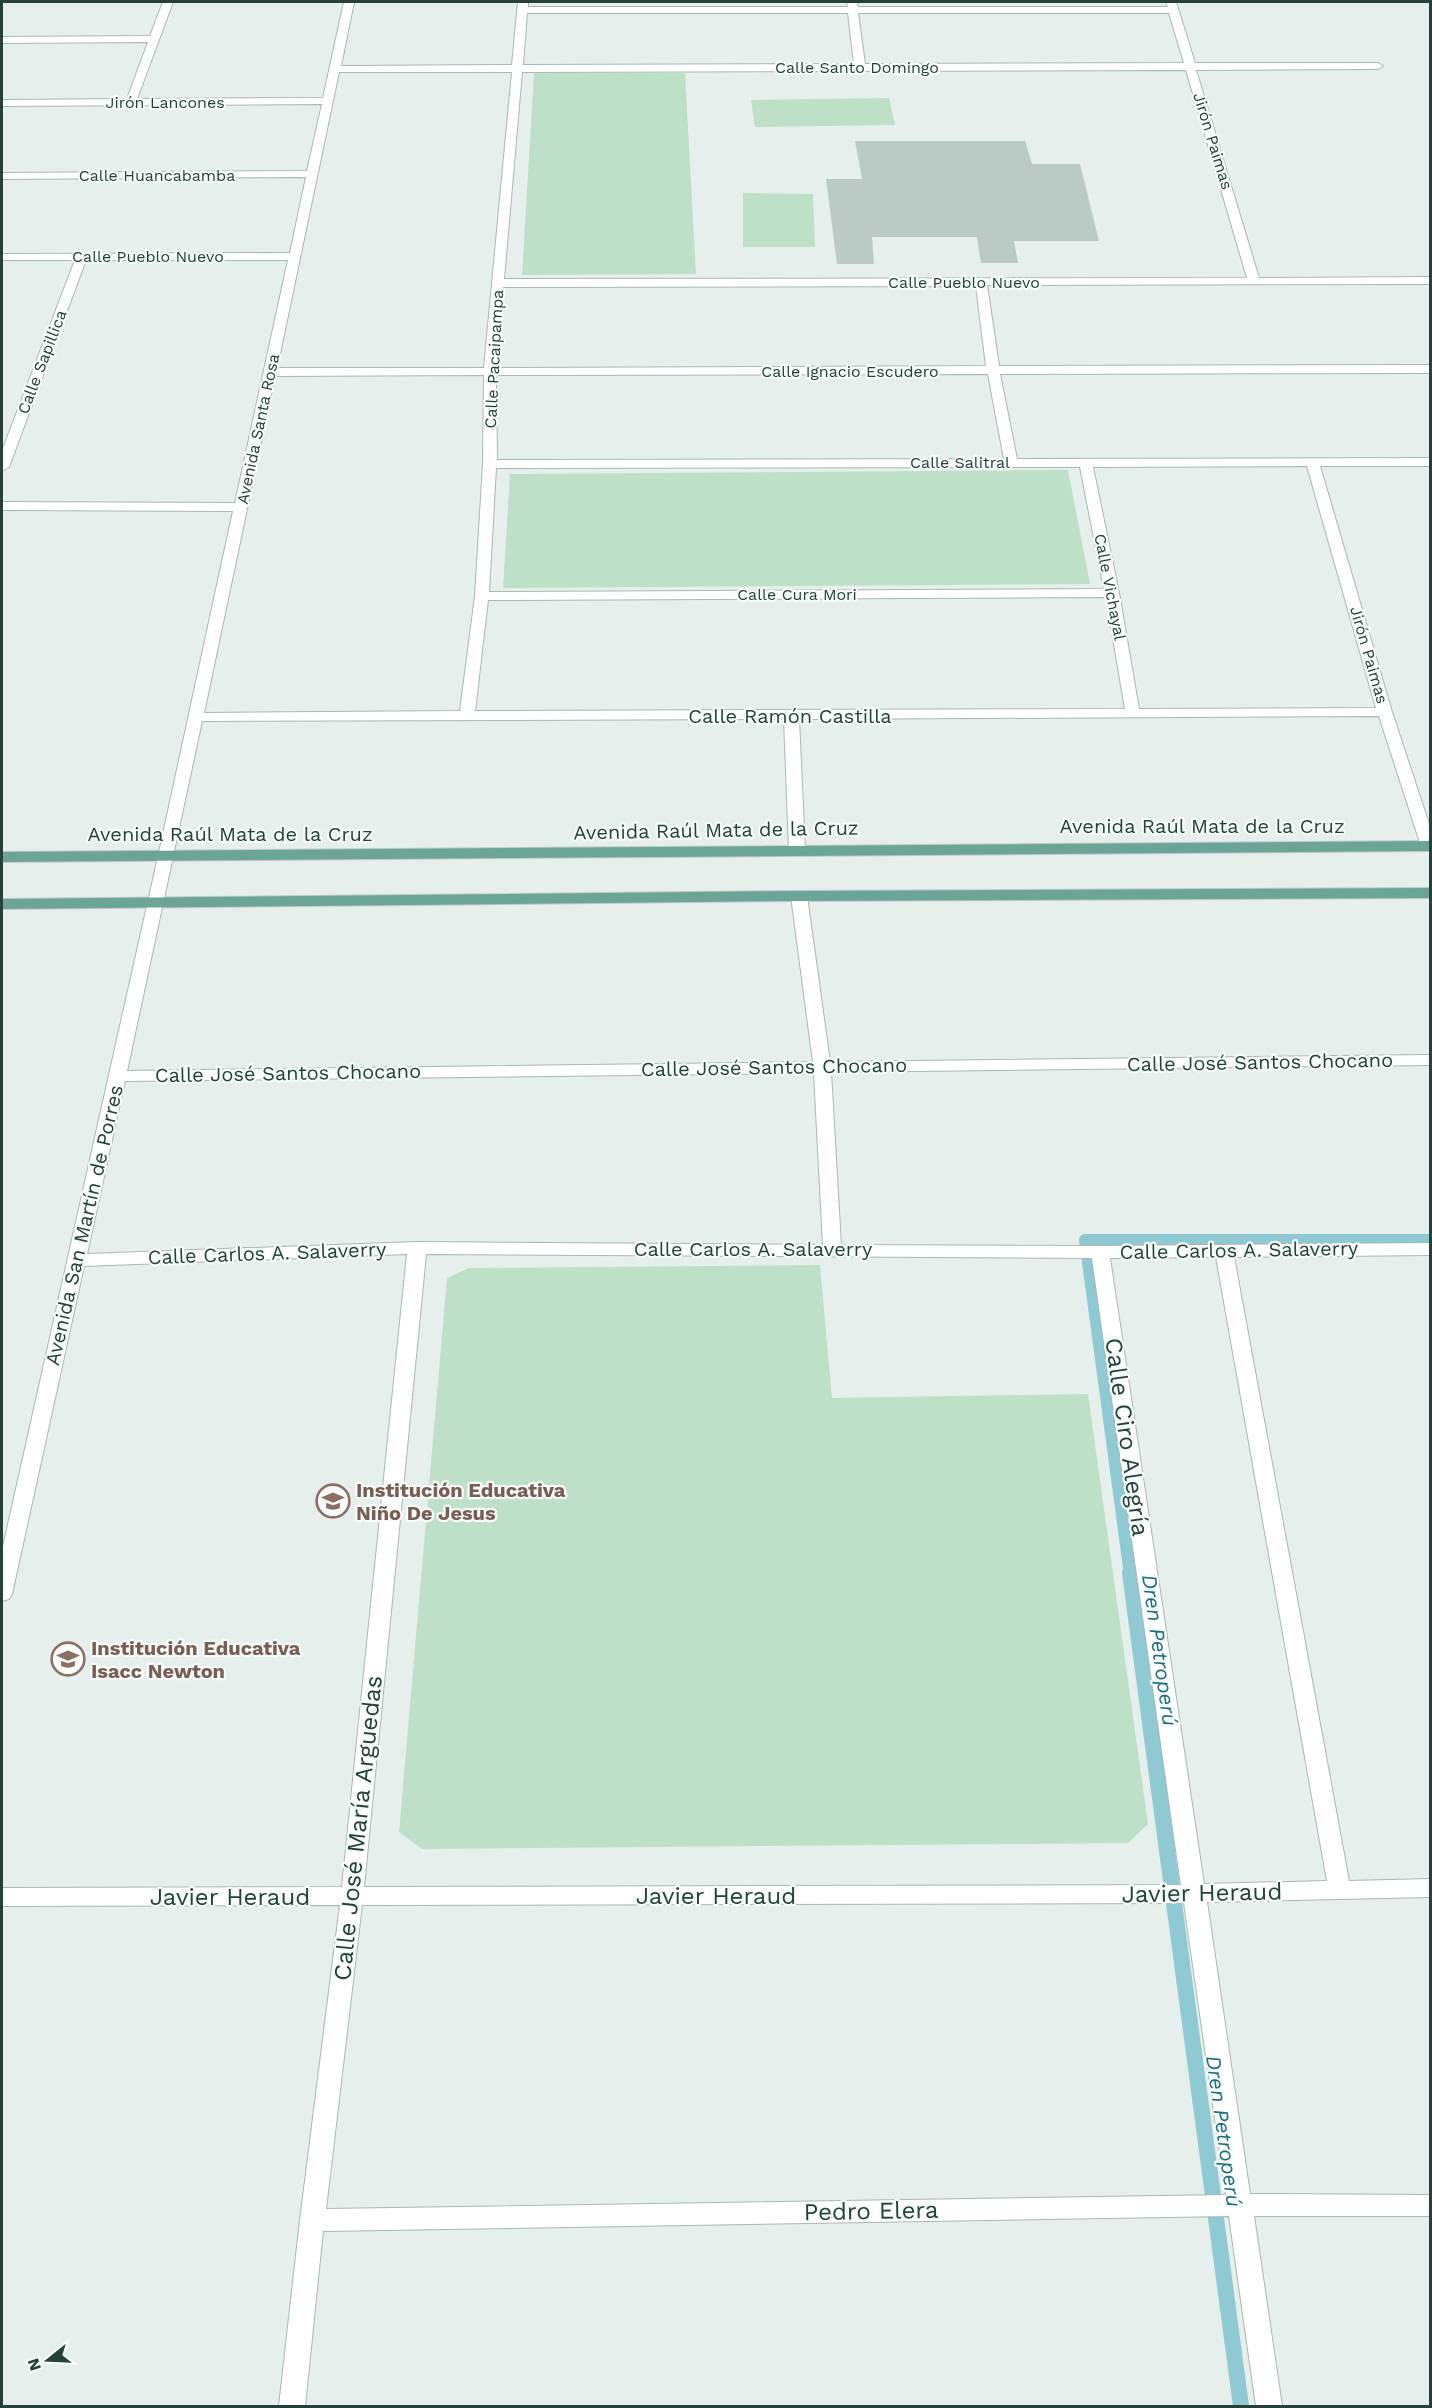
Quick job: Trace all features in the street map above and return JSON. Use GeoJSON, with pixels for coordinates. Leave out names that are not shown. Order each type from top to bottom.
{"type":"FeatureCollection","features":[{"type":"Feature","properties":{"kind":"main road","name":"Avenida Raúl Mata de la Cruz"},"geometry":{"type":"LineString","coordinates":[[2,857],[1430,846]]}},
{"type":"Feature","properties":{"kind":"main road"},"geometry":{"type":"LineString","coordinates":[[2,904],[799,896],[1431,893]]}},
{"type":"Feature","properties":{"kind":"street"},"geometry":{"type":"LineString","coordinates":[[131,102],[168,2]]}},
{"type":"Feature","properties":{"kind":"street","name":"Avenida Santa Rosa"},"geometry":{"type":"LineString","coordinates":[[166,856],[349,2]]}},
{"type":"Feature","properties":{"kind":"street"},"geometry":{"type":"LineString","coordinates":[[523,6],[1172,6]]}},
{"type":"Feature","properties":{"kind":"street","name":"Calle Pacaipampa"},"geometry":{"type":"LineString","coordinates":[[467,717],[482,596],[490,464],[490,371],[523,6]]}},
{"type":"Feature","properties":{"kind":"street"},"geometry":{"type":"LineString","coordinates":[[852,6],[860,67]]}},
{"type":"Feature","properties":{"kind":"street","name":"Jirón Paimas"},"geometry":{"type":"LineString","coordinates":[[1172,6],[1254,280]]}},
{"type":"Feature","properties":{"kind":"street"},"geometry":{"type":"LineString","coordinates":[[2,40],[155,39]]}},
{"type":"Feature","properties":{"kind":"street","name":"Calle Santo Domingo"},"geometry":{"type":"LineString","coordinates":[[335,69],[1378,66]]}},
{"type":"Feature","properties":{"kind":"street","name":"Jirón Lancones"},"geometry":{"type":"LineString","coordinates":[[2,103],[328,100]]}},
{"type":"Feature","properties":{"kind":"street","name":"Calle Huancabamba"},"geometry":{"type":"LineString","coordinates":[[2,176],[312,174]]}},
{"type":"Feature","properties":{"kind":"street","name":"Calle Pueblo Nuevo"},"geometry":{"type":"LineString","coordinates":[[2,257],[295,255]]}},
{"type":"Feature","properties":{"kind":"street","name":"Calle Sapillica"},"geometry":{"type":"LineString","coordinates":[[2,467],[82,256]]}},
{"type":"Feature","properties":{"kind":"street","name":"Calle Pueblo Nuevo"},"geometry":{"type":"LineString","coordinates":[[498,283],[1431,281]]}},
{"type":"Feature","properties":{"kind":"street"},"geometry":{"type":"LineString","coordinates":[[981,282],[993,370],[1011,462]]}},
{"type":"Feature","properties":{"kind":"street","name":"Calle Ignacio Escudero"},"geometry":{"type":"LineString","coordinates":[[270,372],[1431,369]]}},
{"type":"Feature","properties":{"kind":"street","name":"Calle Vichayal"},"geometry":{"type":"LineString","coordinates":[[1085,461],[1112,593],[1133,714]]}},
{"type":"Feature","properties":{"kind":"street","name":"Jirón Paimas"},"geometry":{"type":"LineString","coordinates":[[1314,462],[1385,712],[1430,846]]}},
{"type":"Feature","properties":{"kind":"street","name":"Calle Salitral"},"geometry":{"type":"LineString","coordinates":[[490,464],[1431,462]]}},
{"type":"Feature","properties":{"kind":"street"},"geometry":{"type":"LineString","coordinates":[[2,506],[241,507]]}},
{"type":"Feature","properties":{"kind":"street","name":"Calle Cura Mori"},"geometry":{"type":"LineString","coordinates":[[482,596],[1112,593]]}},
{"type":"Feature","properties":{"kind":"street","name":"Calle Ramón Castilla"},"geometry":{"type":"LineString","coordinates":[[196,717],[1385,712]]}},
{"type":"Feature","properties":{"kind":"street"},"geometry":{"type":"LineString","coordinates":[[791,716],[797,850]]}},
{"type":"Feature","properties":{"kind":"street","name":"Avenida San Martín de Porres"},"geometry":{"type":"LineString","coordinates":[[2,1593],[166,856]]}},
{"type":"Feature","properties":{"kind":"street"},"geometry":{"type":"LineString","coordinates":[[799,896],[822,1066],[832,1249]]}},
{"type":"Feature","properties":{"kind":"street","name":"Calle José Santos Chocano"},"geometry":{"type":"LineString","coordinates":[[118,1076],[1431,1060]]}},
{"type":"Feature","properties":{"kind":"street","name":"Calle Carlos A. Salaverry"},"geometry":{"type":"LineString","coordinates":[[76,1260],[417,1248],[1100,1252],[1431,1248]]}},
{"type":"Feature","properties":{"kind":"street","name":"Calle José María Arguedas"},"geometry":{"type":"LineString","coordinates":[[292,2406],[312,2220],[352,1897],[417,1248]]}},
{"type":"Feature","properties":{"kind":"street"},"geometry":{"type":"LineString","coordinates":[[1224,1250],[1340,1891]]}},
{"type":"Feature","properties":{"kind":"street","name":"Calle Ciro Alegría"},"geometry":{"type":"LineString","coordinates":[[1100,1252],[1269,2406]]}},
{"type":"Feature","properties":{"kind":"street","name":"Javier Heraud"},"geometry":{"type":"LineString","coordinates":[[2,1897],[1194,1894],[1431,1888]]}},
{"type":"Feature","properties":{"kind":"street","name":"Pedro Elera"},"geometry":{"type":"LineString","coordinates":[[312,2220],[1240,2205],[1431,2205]]}},
{"type":"Feature","properties":{"kind":"green space"},"geometry":{"type":"Polygon","coordinates":[[[534,73],[685,73],[696,274],[522,275],[534,73]]]}},
{"type":"Feature","properties":{"kind":"green space"},"geometry":{"type":"Polygon","coordinates":[[[889,98],[895,125],[755,127],[751,100],[889,98]]]}},
{"type":"Feature","properties":{"kind":"green space"},"geometry":{"type":"Polygon","coordinates":[[[743,193],[813,194],[815,247],[743,247],[743,193]]]}},
{"type":"Feature","properties":{"kind":"green space"},"geometry":{"type":"Polygon","coordinates":[[[1068,470],[1090,584],[503,588],[510,474],[1068,470]]]}},
{"type":"Feature","properties":{"kind":"green space"},"geometry":{"type":"Polygon","coordinates":[[[820,1265],[832,1398],[1088,1394],[1148,1824],[1128,1843],[422,1849],[399,1832],[447,1278],[469,1268],[820,1265]]]}},
{"type":"Feature","properties":{"kind":"building"},"geometry":{"type":"Polygon","coordinates":[[[855,141],[1025,141],[1032,164],[1080,164],[1099,241],[1014,241],[1018,263],[981,263],[977,237],[872,237],[874,264],[837,264],[826,179],[862,179],[855,141]]]}},
{"type":"Feature","properties":{"kind":"waterway","name":"Dren Petroperú"},"geometry":{"type":"LineString","coordinates":[[1130,1575],[1085,1240],[1430,1240]]}},
{"type":"Feature","properties":{"kind":"waterway","name":"Dren Petroperú"},"geometry":{"type":"LineString","coordinates":[[1130,1573],[1241,2406]]}},
{"type":"Feature","properties":{"kind":"place","name":"Institución Educativa Niño De Jesus"},"geometry":{"type":"Point","coordinates":[333,1501]}},
{"type":"Feature","properties":{"kind":"place","name":"Institución Educativa Isacc Newton"},"geometry":{"type":"Point","coordinates":[68,1659]}}]}
